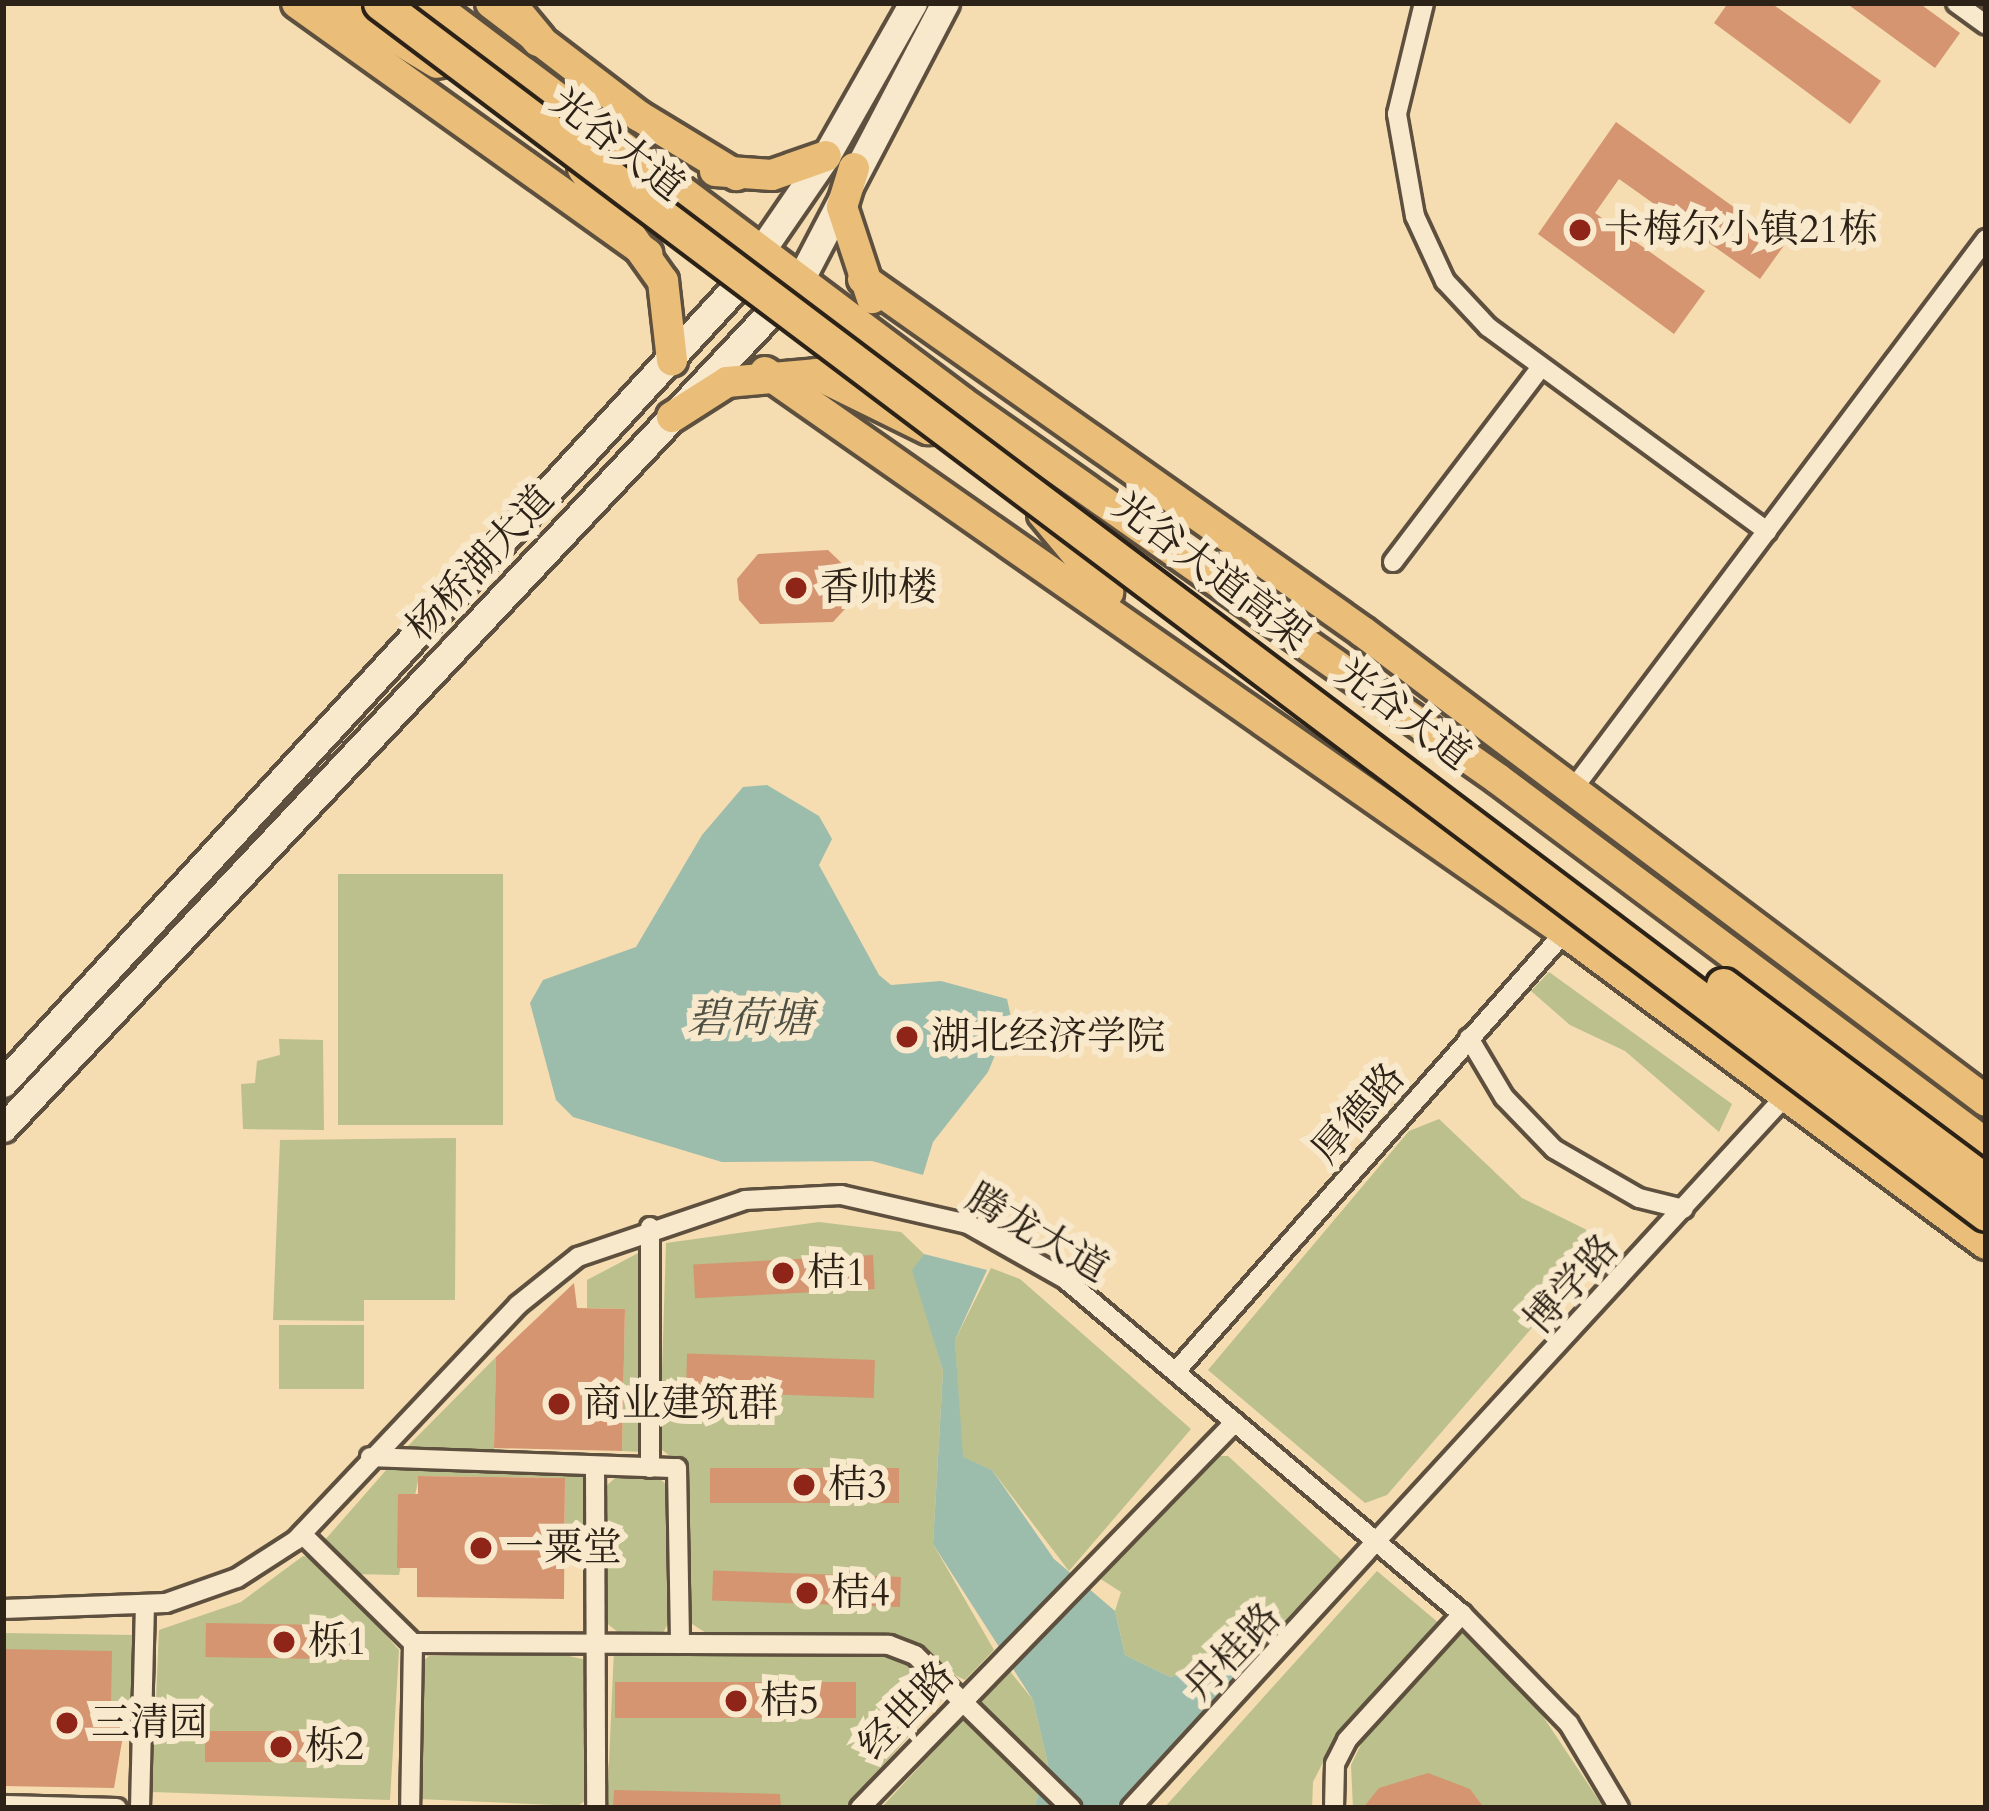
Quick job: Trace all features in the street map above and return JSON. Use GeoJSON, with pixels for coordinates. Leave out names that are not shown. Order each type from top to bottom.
{"type":"FeatureCollection","features":[{"type":"Feature","properties":{"kind":"highway"},"geometry":{"type":"LineString","coordinates":[[341,3],[464,78]]}},
{"type":"Feature","properties":{"kind":"highway","name":"光谷大道高架"},"geometry":{"type":"LineString","coordinates":[[380,3],[1986,1214]]}},
{"type":"Feature","properties":{"kind":"highway","name":"光谷大道高架"},"geometry":{"type":"LineString","coordinates":[[404,3],[1986,1181]]}},
{"type":"Feature","properties":{"kind":"highway"},"geometry":{"type":"LineString","coordinates":[[508,3],[538,39]]}},
{"type":"Feature","properties":{"kind":"main road"},"geometry":{"type":"LineString","coordinates":[[297,3],[647,254]]}},
{"type":"Feature","properties":{"kind":"main road","name":"光谷大道"},"geometry":{"type":"LineString","coordinates":[[362,3],[1043,514],[1321,700],[1986,1198]]}},
{"type":"Feature","properties":{"kind":"main road","name":"光谷大道"},"geometry":{"type":"LineString","coordinates":[[431,3],[962,402],[1170,548],[1986,1144]]}},
{"type":"Feature","properties":{"kind":"main road"},"geometry":{"type":"LineString","coordinates":[[456,3],[503,57]]}},
{"type":"Feature","properties":{"kind":"main road"},"geometry":{"type":"LineString","coordinates":[[491,3],[736,175]]}},
{"type":"Feature","properties":{"kind":"main road","name":"杨桥湖大道"},"geometry":{"type":"LineString","coordinates":[[3,1128],[800,280],[840,162],[913,3]]}},
{"type":"Feature","properties":{"kind":"main road","name":"杨桥湖大道"},"geometry":{"type":"LineString","coordinates":[[3,1083],[736,287],[840,162],[945,3]]}},
{"type":"Feature","properties":{"kind":"main road"},"geometry":{"type":"LineString","coordinates":[[611,139],[736,175],[772,175],[840,162],[842,207],[863,280],[962,402]]}},
{"type":"Feature","properties":{"kind":"main road"},"geometry":{"type":"LineString","coordinates":[[566,152],[608,194],[663,281],[672,360]]}},
{"type":"Feature","properties":{"kind":"main road"},"geometry":{"type":"LineString","coordinates":[[863,280],[1382,646],[1986,1101]]}},
{"type":"Feature","properties":{"kind":"main road"},"geometry":{"type":"LineString","coordinates":[[672,417],[727,382],[765,373],[816,374],[928,429]]}},
{"type":"Feature","properties":{"kind":"main road"},"geometry":{"type":"LineString","coordinates":[[765,373],[1148,636],[1565,932],[1986,1244]]}},
{"type":"Feature","properties":{"kind":"main road"},"geometry":{"type":"LineString","coordinates":[[1043,514],[1148,636]]}},
{"type":"Feature","properties":{"kind":"main road"},"geometry":{"type":"LineString","coordinates":[[1170,548],[1382,646]]}},
{"type":"Feature","properties":{"kind":"street"},"geometry":{"type":"LineString","coordinates":[[1424,3],[1397,114],[1414,216],[1445,281],[1540,368],[1767,531]]}},
{"type":"Feature","properties":{"kind":"street"},"geometry":{"type":"LineString","coordinates":[[1956,3],[1986,25]]}},
{"type":"Feature","properties":{"kind":"street"},"geometry":{"type":"LineString","coordinates":[[1573,789],[1986,239]]}},
{"type":"Feature","properties":{"kind":"street"},"geometry":{"type":"LineString","coordinates":[[1393,562],[1540,368]]}},
{"type":"Feature","properties":{"kind":"street","name":"厚德路"},"geometry":{"type":"LineString","coordinates":[[1178,1370],[1591,904]]}},
{"type":"Feature","properties":{"kind":"street"},"geometry":{"type":"LineString","coordinates":[[1469,1038],[1504,1097],[1554,1149],[1639,1198],[1684,1209]]}},
{"type":"Feature","properties":{"kind":"street","name":"博学路"},"geometry":{"type":"LineString","coordinates":[[1382,1544],[1810,1069]]}},
{"type":"Feature","properties":{"kind":"street","name":"腾龙大道"},"geometry":{"type":"LineString","coordinates":[[3,1610],[146,1605],[238,1578],[302,1534],[518,1305],[578,1257],[650,1227],[789,1195],[904,1206],[968,1225],[1065,1279],[1178,1370],[1462,1614],[1569,1724],[1619,1808]]}},
{"type":"Feature","properties":{"kind":"street"},"geometry":{"type":"LineString","coordinates":[[650,1227],[650,1468]]}},
{"type":"Feature","properties":{"kind":"street","name":"经世路"},"geometry":{"type":"LineString","coordinates":[[860,1808],[1235,1422]]}},
{"type":"Feature","properties":{"kind":"street"},"geometry":{"type":"LineString","coordinates":[[370,1457],[677,1468],[680,1644]]}},
{"type":"Feature","properties":{"kind":"street"},"geometry":{"type":"LineString","coordinates":[[595,1466],[596,1808]]}},
{"type":"Feature","properties":{"kind":"street"},"geometry":{"type":"LineString","coordinates":[[302,1534],[413,1643],[889,1645],[964,1700],[1070,1808]]}},
{"type":"Feature","properties":{"kind":"street","name":"丹桂路"},"geometry":{"type":"LineString","coordinates":[[1132,1808],[1382,1544]]}},
{"type":"Feature","properties":{"kind":"street"},"geometry":{"type":"LineString","coordinates":[[140,1808],[146,1605]]}},
{"type":"Feature","properties":{"kind":"street"},"geometry":{"type":"LineString","coordinates":[[1334,1808],[1334,1764],[1347,1740],[1462,1614]]}},
{"type":"Feature","properties":{"kind":"street"},"geometry":{"type":"LineString","coordinates":[[410,1808],[413,1643]]}},
{"type":"Feature","properties":{"kind":"street"},"geometry":{"type":"LineString","coordinates":[[3,1805],[117,1808]]}},
{"type":"Feature","properties":{"kind":"green space"},"geometry":{"type":"Polygon","coordinates":[[[338,874],[503,874],[503,1125],[338,1125],[338,874]]]}},
{"type":"Feature","properties":{"kind":"green space"},"geometry":{"type":"Polygon","coordinates":[[[1549,972],[1732,1104],[1719,1132],[1625,1051],[1570,1025],[1531,991],[1549,972]]]}},
{"type":"Feature","properties":{"kind":"green space"},"geometry":{"type":"Polygon","coordinates":[[[279,1039],[323,1040],[324,1130],[243,1129],[241,1084],[255,1083],[257,1061],[280,1055],[279,1039]]]}},
{"type":"Feature","properties":{"kind":"green space"},"geometry":{"type":"Polygon","coordinates":[[[1439,1119],[1522,1198],[1589,1231],[1596,1254],[1387,1495],[1365,1503],[1208,1370],[1409,1131],[1439,1119]]]}},
{"type":"Feature","properties":{"kind":"green space"},"geometry":{"type":"Polygon","coordinates":[[[456,1138],[455,1300],[364,1300],[364,1321],[273,1320],[280,1140],[456,1138]]]}},
{"type":"Feature","properties":{"kind":"green space"},"geometry":{"type":"Polygon","coordinates":[[[819,1222],[901,1232],[924,1254],[913,1270],[943,1371],[933,1544],[994,1650],[965,1680],[877,1636],[709,1635],[686,1620],[686,1469],[661,1449],[660,1435],[666,1243],[819,1222]]]}},
{"type":"Feature","properties":{"kind":"green space"},"geometry":{"type":"Polygon","coordinates":[[[644,1250],[643,1452],[622,1451],[625,1309],[587,1308],[587,1280],[644,1250]]]}},
{"type":"Feature","properties":{"kind":"green space"},"geometry":{"type":"Polygon","coordinates":[[[991,1268],[1020,1279],[1191,1429],[1069,1571],[992,1470],[962,1457],[955,1340],[991,1268]]]}},
{"type":"Feature","properties":{"kind":"green space"},"geometry":{"type":"Polygon","coordinates":[[[279,1325],[364,1325],[364,1389],[279,1389],[279,1325]]]}},
{"type":"Feature","properties":{"kind":"green space"},"geometry":{"type":"Polygon","coordinates":[[[496,1357],[494,1450],[404,1450],[491,1362],[496,1357]]]}},
{"type":"Feature","properties":{"kind":"green space"},"geometry":{"type":"Polygon","coordinates":[[[1213,1456],[1228,1456],[1347,1565],[1269,1652],[1170,1677],[1125,1655],[1115,1611],[1121,1592],[1096,1576],[1213,1456]]]}},
{"type":"Feature","properties":{"kind":"green space"},"geometry":{"type":"Polygon","coordinates":[[[388,1468],[587,1474],[587,1528],[565,1528],[565,1478],[419,1476],[399,1575],[351,1574],[324,1541],[388,1468]]]}},
{"type":"Feature","properties":{"kind":"green space"},"geometry":{"type":"Polygon","coordinates":[[[658,1477],[672,1490],[671,1618],[663,1633],[619,1633],[604,1621],[605,1487],[615,1478],[658,1477]]]}},
{"type":"Feature","properties":{"kind":"green space"},"geometry":{"type":"Polygon","coordinates":[[[303,1556],[319,1559],[399,1650],[390,1800],[152,1792],[159,1630],[241,1602],[303,1556]]]}},
{"type":"Feature","properties":{"kind":"green space"},"geometry":{"type":"Polygon","coordinates":[[[1377,1571],[1440,1624],[1338,1733],[1313,1782],[1312,1808],[1164,1808],[1377,1571]]]}},
{"type":"Feature","properties":{"kind":"green space"},"geometry":{"type":"Polygon","coordinates":[[[1461,1632],[1520,1682],[1604,1808],[1353,1808],[1351,1765],[1367,1732],[1461,1632]]]}},
{"type":"Feature","properties":{"kind":"green space"},"geometry":{"type":"Polygon","coordinates":[[[3,1633],[134,1635],[132,1701],[111,1701],[3,1649],[3,1633]]]}},
{"type":"Feature","properties":{"kind":"green space"},"geometry":{"type":"Polygon","coordinates":[[[614,1650],[880,1651],[905,1658],[941,1699],[846,1808],[607,1808],[614,1650]]]}},
{"type":"Feature","properties":{"kind":"green space"},"geometry":{"type":"Polygon","coordinates":[[[560,1654],[591,1661],[590,1797],[578,1806],[418,1799],[419,1665],[429,1656],[560,1654]]]}},
{"type":"Feature","properties":{"kind":"green space"},"geometry":{"type":"Polygon","coordinates":[[[1009,1670],[1033,1700],[1048,1764],[1034,1808],[881,1808],[1009,1670]]]}},
{"type":"Feature","properties":{"kind":"water","name":"碧荷塘"},"geometry":{"type":"Polygon","coordinates":[[[767,785],[819,816],[832,839],[819,865],[879,975],[891,985],[941,981],[1007,999],[1011,1017],[988,1072],[933,1142],[923,1175],[872,1161],[722,1162],[573,1117],[556,1100],[530,1003],[543,980],[636,947],[702,835],[743,787],[767,785]]]}},
{"type":"Feature","properties":{"kind":"water"},"geometry":{"type":"Polygon","coordinates":[[[924,1254],[987,1270],[955,1340],[963,1457],[992,1470],[1054,1559],[1115,1611],[1125,1655],[1170,1677],[1269,1652],[1115,1808],[1034,1808],[1048,1764],[1033,1700],[933,1544],[943,1371],[912,1270],[924,1254]]]}},
{"type":"Feature","properties":{"kind":"building","name":"卡梅尔小镇21栋"},"geometry":{"type":"Polygon","coordinates":[[[1728,3],[1771,3],[1881,81],[1850,124],[1714,23],[1728,3]]]}},
{"type":"Feature","properties":{"kind":"building"},"geometry":{"type":"Polygon","coordinates":[[[1846,3],[1919,3],[1960,33],[1935,68],[1846,3]]]}},
{"type":"Feature","properties":{"kind":"building","name":"卡梅尔小镇21栋"},"geometry":{"type":"Polygon","coordinates":[[[1616,122],[1785,244],[1760,279],[1619,179],[1595,213],[1705,291],[1674,334],[1538,234],[1616,122]]]}},
{"type":"Feature","properties":{"kind":"building","name":"香帅楼"},"geometry":{"type":"Polygon","coordinates":[[[828,550],[853,574],[855,598],[833,622],[760,624],[739,600],[737,579],[758,554],[828,550]]]}},
{"type":"Feature","properties":{"kind":"building","name":"桔1"},"geometry":{"type":"Polygon","coordinates":[[[873,1255],[875,1289],[695,1298],[693,1264],[873,1255]]]}},
{"type":"Feature","properties":{"kind":"building","name":"商业建筑群"},"geometry":{"type":"Polygon","coordinates":[[[574,1283],[577,1308],[625,1309],[622,1451],[494,1448],[496,1357],[574,1283]]]}},
{"type":"Feature","properties":{"kind":"building"},"geometry":{"type":"Polygon","coordinates":[[[687,1353],[875,1360],[874,1398],[686,1391],[687,1353]]]}},
{"type":"Feature","properties":{"kind":"building","name":"桔3"},"geometry":{"type":"Polygon","coordinates":[[[710,1468],[899,1468],[899,1503],[710,1503],[710,1468]]]}},
{"type":"Feature","properties":{"kind":"building","name":"一粟堂"},"geometry":{"type":"Polygon","coordinates":[[[418,1476],[565,1478],[564,1599],[417,1597],[417,1568],[397,1568],[398,1494],[418,1494],[418,1476]]]}},
{"type":"Feature","properties":{"kind":"building","name":"桔4"},"geometry":{"type":"Polygon","coordinates":[[[713,1570],[901,1577],[900,1607],[712,1600],[713,1570]]]}},
{"type":"Feature","properties":{"kind":"building","name":"栎1"},"geometry":{"type":"Polygon","coordinates":[[[206,1623],[364,1626],[363,1660],[205,1657],[206,1623]]]}},
{"type":"Feature","properties":{"kind":"building","name":"三清园"},"geometry":{"type":"Polygon","coordinates":[[[3,1649],[112,1651],[111,1701],[129,1701],[114,1788],[3,1786],[3,1649]]]}},
{"type":"Feature","properties":{"kind":"building","name":"桔5"},"geometry":{"type":"Polygon","coordinates":[[[615,1682],[856,1682],[856,1718],[615,1718],[615,1682]]]}},
{"type":"Feature","properties":{"kind":"building","name":"栎2"},"geometry":{"type":"Polygon","coordinates":[[[205,1731],[358,1731],[358,1762],[205,1762],[205,1731]]]}},
{"type":"Feature","properties":{"kind":"building"},"geometry":{"type":"Polygon","coordinates":[[[1428,1773],[1470,1789],[1484,1808],[1363,1808],[1379,1788],[1428,1773]]]}},
{"type":"Feature","properties":{"kind":"building"},"geometry":{"type":"Polygon","coordinates":[[[614,1790],[780,1794],[781,1808],[613,1808],[614,1790]]]}},
{"type":"Feature","properties":{"kind":"place","name":"卡梅尔小镇21栋"},"geometry":{"type":"Point","coordinates":[1580,230]}},
{"type":"Feature","properties":{"kind":"place","name":"香帅楼"},"geometry":{"type":"Point","coordinates":[796,588]}},
{"type":"Feature","properties":{"kind":"place","name":"湖北经济学院"},"geometry":{"type":"Point","coordinates":[907,1037]}},
{"type":"Feature","properties":{"kind":"place","name":"桔1"},"geometry":{"type":"Point","coordinates":[783,1273]}},
{"type":"Feature","properties":{"kind":"place","name":"商业建筑群"},"geometry":{"type":"Point","coordinates":[559,1404]}},
{"type":"Feature","properties":{"kind":"place","name":"桔3"},"geometry":{"type":"Point","coordinates":[804,1485]}},
{"type":"Feature","properties":{"kind":"place","name":"一粟堂"},"geometry":{"type":"Point","coordinates":[481,1548]}},
{"type":"Feature","properties":{"kind":"place","name":"桔4"},"geometry":{"type":"Point","coordinates":[807,1593]}},
{"type":"Feature","properties":{"kind":"place","name":"栎1"},"geometry":{"type":"Point","coordinates":[284,1642]}},
{"type":"Feature","properties":{"kind":"place","name":"桔5"},"geometry":{"type":"Point","coordinates":[736,1701]}},
{"type":"Feature","properties":{"kind":"place","name":"三清园"},"geometry":{"type":"Point","coordinates":[67,1723]}},
{"type":"Feature","properties":{"kind":"place","name":"栎2"},"geometry":{"type":"Point","coordinates":[281,1747]}}]}
